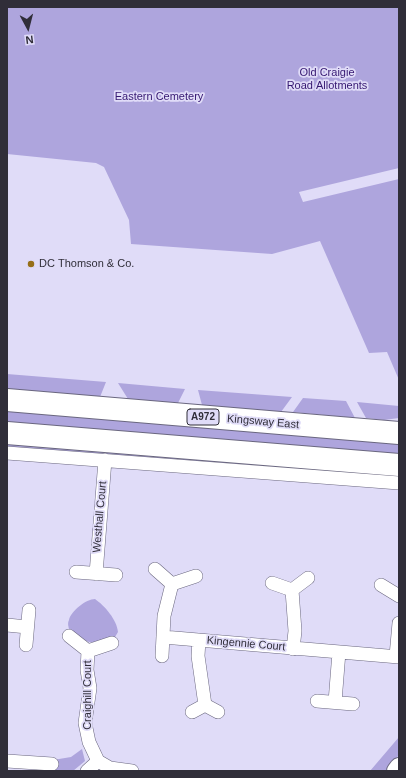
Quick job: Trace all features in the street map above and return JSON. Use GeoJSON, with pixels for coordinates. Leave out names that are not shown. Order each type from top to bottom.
{"type":"FeatureCollection","features":[{"type":"Feature","properties":{"kind":"highway","name":"Kingsway East"},"geometry":{"type":"LineString","coordinates":[[7,400],[399,433]]}},
{"type":"Feature","properties":{"kind":"highway"},"geometry":{"type":"LineString","coordinates":[[7,433],[399,464]]}},
{"type":"Feature","properties":{"kind":"street"},"geometry":{"type":"LineString","coordinates":[[7,453],[399,483]]}},
{"type":"Feature","properties":{"kind":"street","name":"Westhall Court"},"geometry":{"type":"LineString","coordinates":[[96,574],[105,460]]}},
{"type":"Feature","properties":{"kind":"street"},"geometry":{"type":"LineString","coordinates":[[155,569],[172,584]]}},
{"type":"Feature","properties":{"kind":"street"},"geometry":{"type":"LineString","coordinates":[[76,572],[116,576]]}},
{"type":"Feature","properties":{"kind":"street"},"geometry":{"type":"LineString","coordinates":[[172,584],[196,576]]}},
{"type":"Feature","properties":{"kind":"street"},"geometry":{"type":"LineString","coordinates":[[272,583],[292,590],[308,578]]}},
{"type":"Feature","properties":{"kind":"street"},"geometry":{"type":"LineString","coordinates":[[162,656],[164,616],[172,584]]}},
{"type":"Feature","properties":{"kind":"street"},"geometry":{"type":"LineString","coordinates":[[381,585],[399,596]]}},
{"type":"Feature","properties":{"kind":"street","name":"Kingennie Court"},"geometry":{"type":"LineString","coordinates":[[292,590],[295,631],[294,649]]}},
{"type":"Feature","properties":{"kind":"street"},"geometry":{"type":"LineString","coordinates":[[26,645],[29,610]]}},
{"type":"Feature","properties":{"kind":"street","name":"Kingennie Court"},"geometry":{"type":"LineString","coordinates":[[163,637],[397,657],[399,623]]}},
{"type":"Feature","properties":{"kind":"street"},"geometry":{"type":"LineString","coordinates":[[7,625],[27,627]]}},
{"type":"Feature","properties":{"kind":"street","name":"Craighill Court"},"geometry":{"type":"LineString","coordinates":[[69,636],[88,650]]}},
{"type":"Feature","properties":{"kind":"street","name":"Kingennie Court"},"geometry":{"type":"LineString","coordinates":[[199,640],[198,656],[205,704]]}},
{"type":"Feature","properties":{"kind":"street","name":"Craighill Court"},"geometry":{"type":"LineString","coordinates":[[88,650],[112,643]]}},
{"type":"Feature","properties":{"kind":"street","name":"Craighill Court"},"geometry":{"type":"LineString","coordinates":[[88,650],[90,688],[85,723],[89,742],[98,761]]}},
{"type":"Feature","properties":{"kind":"street"},"geometry":{"type":"LineString","coordinates":[[335,702],[339,652]]}},
{"type":"Feature","properties":{"kind":"street"},"geometry":{"type":"LineString","coordinates":[[317,701],[353,704]]}},
{"type":"Feature","properties":{"kind":"street"},"geometry":{"type":"LineString","coordinates":[[192,712],[205,704],[218,712]]}},
{"type":"Feature","properties":{"kind":"street"},"geometry":{"type":"LineString","coordinates":[[87,771],[98,761],[110,768],[132,771]]}},
{"type":"Feature","properties":{"kind":"street"},"geometry":{"type":"LineString","coordinates":[[11,764],[52,764]]}},
{"type":"Feature","properties":{"kind":"street"},"geometry":{"type":"LineString","coordinates":[[396,771],[399,767]]}},
{"type":"Feature","properties":{"kind":"green space"},"geometry":{"type":"Polygon","coordinates":[[[7,7],[399,7],[399,168],[299,192],[303,202],[399,179],[399,380],[387,352],[369,353],[320,241],[272,254],[131,244],[129,220],[104,167],[96,163],[7,154],[7,7]]]}},
{"type":"Feature","properties":{"kind":"green space"},"geometry":{"type":"Polygon","coordinates":[[[7,374],[106,382],[100,397],[7,389],[7,374]]]}},
{"type":"Feature","properties":{"kind":"green space"},"geometry":{"type":"Polygon","coordinates":[[[118,383],[185,389],[178,403],[128,399],[118,383]]]}},
{"type":"Feature","properties":{"kind":"green space"},"geometry":{"type":"Polygon","coordinates":[[[198,390],[292,397],[281,412],[202,405],[198,390]]]}},
{"type":"Feature","properties":{"kind":"green space"},"geometry":{"type":"Polygon","coordinates":[[[303,398],[346,401],[355,418],[293,412],[303,398]]]}},
{"type":"Feature","properties":{"kind":"green space"},"geometry":{"type":"Polygon","coordinates":[[[357,402],[399,406],[399,418],[384,420],[366,418],[357,402]]]}},
{"type":"Feature","properties":{"kind":"green space"},"geometry":{"type":"Polygon","coordinates":[[[7,407],[399,439],[399,458],[7,425],[7,407]]]}},
{"type":"Feature","properties":{"kind":"green space"},"geometry":{"type":"Polygon","coordinates":[[[7,439],[394,474],[394,479],[7,447],[7,439]]]}},
{"type":"Feature","properties":{"kind":"green space"},"geometry":{"type":"Polygon","coordinates":[[[95,599],[103,605],[110,614],[118,632],[115,637],[91,642],[69,630],[68,623],[70,617],[79,606],[87,601],[95,599]]]}},
{"type":"Feature","properties":{"kind":"green space"},"geometry":{"type":"Polygon","coordinates":[[[399,737],[399,755],[385,771],[370,771],[399,737]]]}},
{"type":"Feature","properties":{"kind":"green space"},"geometry":{"type":"Polygon","coordinates":[[[82,749],[85,761],[73,771],[53,771],[53,760],[71,757],[82,749]]]}},
{"type":"Feature","properties":{"kind":"place","name":"DC Thomson & Co."},"geometry":{"type":"Point","coordinates":[31,264]}},
{"type":"Feature","properties":{"kind":"park label","name":"Old Craigie Road Allotments"},"geometry":{"type":"Point","coordinates":[327,79]}},
{"type":"Feature","properties":{"kind":"park label","name":"Eastern Cemetery"},"geometry":{"type":"Point","coordinates":[159,97]}}]}
